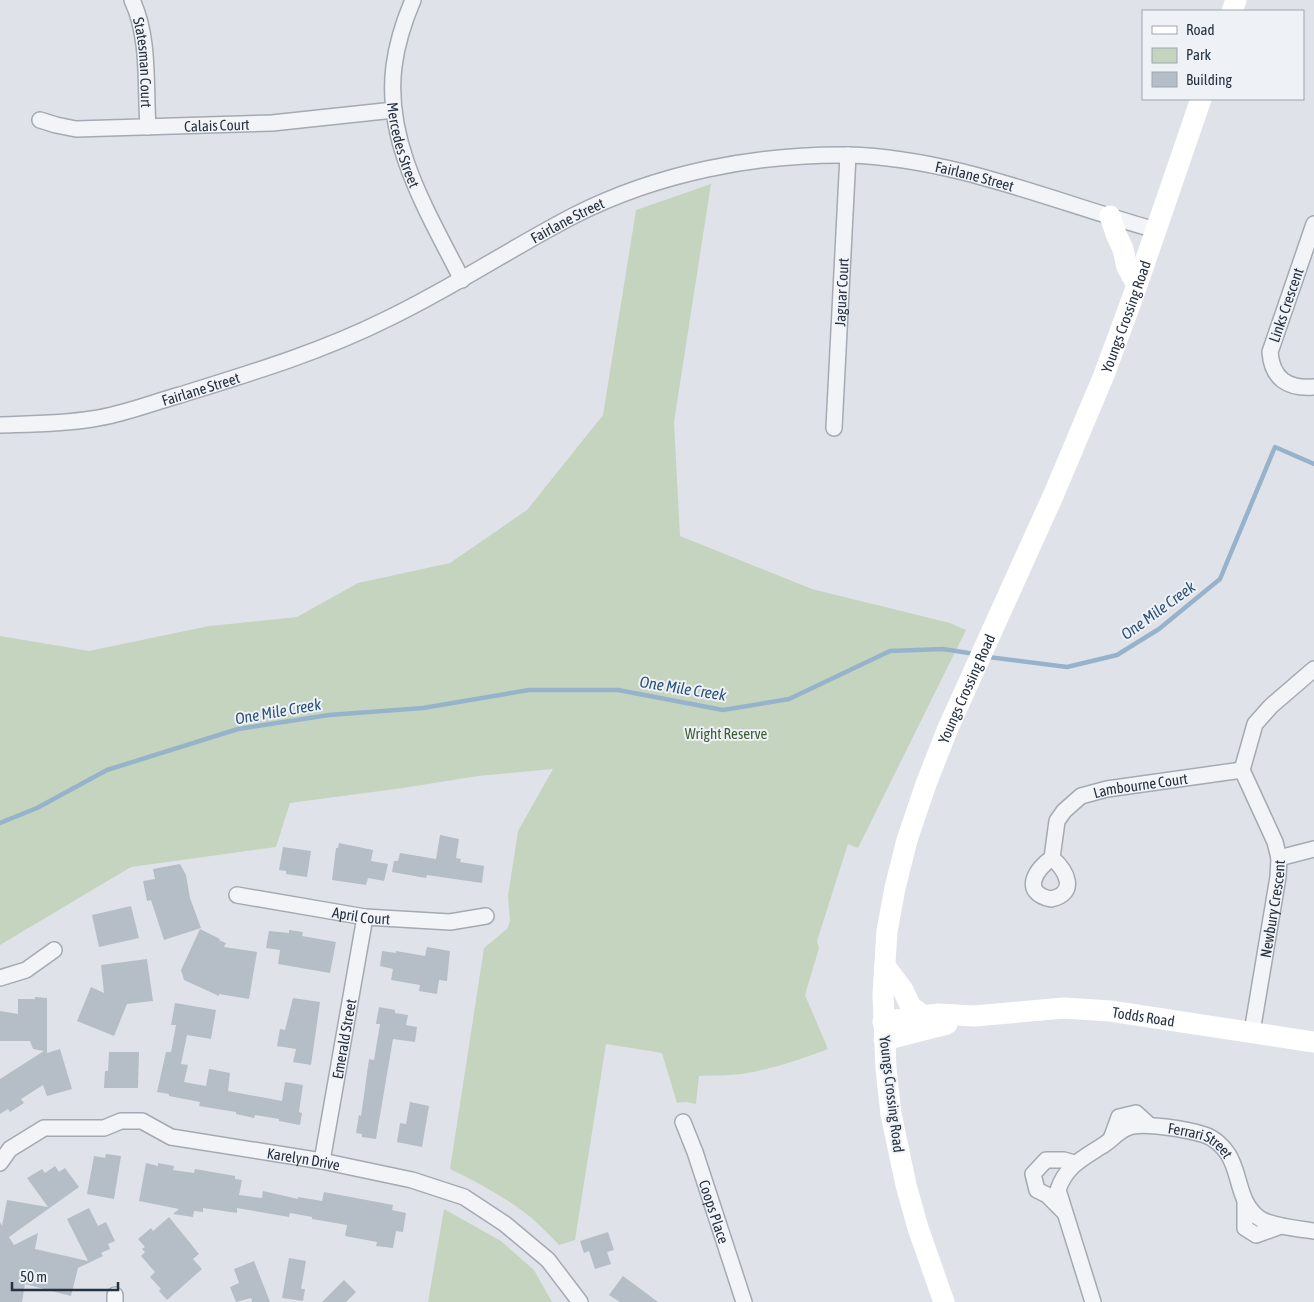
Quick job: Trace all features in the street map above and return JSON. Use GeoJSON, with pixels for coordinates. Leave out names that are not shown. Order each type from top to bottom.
{"type":"FeatureCollection","features":[{"type":"Feature","properties":{"kind":"main road","name":"Youngs Crossing Road"},"geometry":{"type":"LineString","coordinates":[[944,1302],[918,1228],[898,1153],[890,1105],[884,1031],[887,931],[907,840],[926,784],[948,728],[1000,615],[1097,392],[1137,285],[1202,100]]}},
{"type":"Feature","properties":{"kind":"main road"},"geometry":{"type":"LineString","coordinates":[[1110,216],[1123,249],[1127,267],[1137,285]]}},
{"type":"Feature","properties":{"kind":"main road"},"geometry":{"type":"LineString","coordinates":[[885,966],[903,990],[911,1007],[923,1015]]}},
{"type":"Feature","properties":{"kind":"main road","name":"Todds Road"},"geometry":{"type":"LineString","coordinates":[[884,1031],[923,1015],[974,1016],[1064,1008],[1110,1011],[1314,1042]]}},
{"type":"Feature","properties":{"kind":"main road","name":"Todds Road"},"geometry":{"type":"LineString","coordinates":[[884,1031],[940,1027],[974,1016]]}},
{"type":"Feature","properties":{"kind":"street","name":"Statesman Court"},"geometry":{"type":"LineString","coordinates":[[132,0],[142,28],[148,127]]}},
{"type":"Feature","properties":{"kind":"street","name":"Mercedes Street"},"geometry":{"type":"LineString","coordinates":[[413,0],[399,42],[394,66],[394,110],[406,162],[462,280]]}},
{"type":"Feature","properties":{"kind":"street","name":"Calais Court"},"geometry":{"type":"LineString","coordinates":[[40,120],[76,129],[148,127],[272,123],[394,110]]}},
{"type":"Feature","properties":{"kind":"street","name":"Fairlane Street"},"geometry":{"type":"LineString","coordinates":[[0,425],[96,419],[246,375],[327,346],[385,321],[462,280],[576,214],[642,187],[700,170],[737,163],[800,156],[848,155],[904,160],[966,172],[1003,182],[1156,230]]}},
{"type":"Feature","properties":{"kind":"street","name":"Jaguar Court"},"geometry":{"type":"LineString","coordinates":[[834,428],[848,155]]}},
{"type":"Feature","properties":{"kind":"street","name":"Links Crescent"},"geometry":{"type":"LineString","coordinates":[[1314,224],[1270,352],[1273,368],[1284,382],[1298,387],[1314,387]]}},
{"type":"Feature","properties":{"kind":"street"},"geometry":{"type":"LineString","coordinates":[[1242,770],[1255,724],[1271,706],[1314,669]]}},
{"type":"Feature","properties":{"kind":"street","name":"Lambourne Court"},"geometry":{"type":"LineString","coordinates":[[1052,858],[1057,821],[1080,796],[1107,789],[1242,770]]}},
{"type":"Feature","properties":{"kind":"street","name":"Newbury Crescent"},"geometry":{"type":"LineString","coordinates":[[1242,770],[1275,842],[1279,858],[1278,876],[1252,1032]]}},
{"type":"Feature","properties":{"kind":"street"},"geometry":{"type":"LineString","coordinates":[[1279,858],[1314,849]]}},
{"type":"Feature","properties":{"kind":"street","name":"April Court"},"geometry":{"type":"LineString","coordinates":[[237,895],[365,917],[450,922],[486,916]]}},
{"type":"Feature","properties":{"kind":"street","name":"Emerald Street"},"geometry":{"type":"LineString","coordinates":[[322,1161],[365,917]]}},
{"type":"Feature","properties":{"kind":"street"},"geometry":{"type":"LineString","coordinates":[[0,978],[26,970],[54,950]]}},
{"type":"Feature","properties":{"kind":"street","name":"Ferrari Street"},"geometry":{"type":"LineString","coordinates":[[1093,1302],[1058,1190],[1062,1178],[1074,1163],[1110,1140],[1120,1117],[1136,1113],[1148,1124],[1206,1135],[1218,1142],[1229,1154],[1245,1203],[1245,1228],[1256,1235],[1281,1226],[1314,1231]]}},
{"type":"Feature","properties":{"kind":"street","name":"Karelyn Drive"},"geometry":{"type":"LineString","coordinates":[[0,1163],[10,1149],[44,1128],[104,1128],[121,1122],[142,1121],[171,1137],[322,1161],[412,1180],[464,1197],[505,1224],[548,1260],[580,1302]]}},
{"type":"Feature","properties":{"kind":"street","name":"Coops Place"},"geometry":{"type":"LineString","coordinates":[[683,1122],[695,1152],[744,1302]]}},
{"type":"Feature","properties":{"kind":"street","name":"Ferrari Street"},"geometry":{"type":"LineString","coordinates":[[1066,1214],[1048,1196],[1037,1190],[1033,1174],[1046,1160],[1064,1160],[1074,1163]]}},
{"type":"Feature","properties":{"kind":"green space","name":"Wright Reserve"},"geometry":{"type":"Polygon","coordinates":[[[711,184],[674,422],[680,536],[812,589],[950,623],[966,630],[858,848],[848,844],[817,941],[819,948],[805,995],[828,1049],[785,1064],[753,1072],[737,1075],[699,1076],[696,1104],[677,1103],[662,1053],[606,1044],[575,1240],[559,1245],[528,1215],[507,1200],[450,1169],[484,948],[507,929],[510,921],[508,896],[518,831],[553,769],[478,776],[290,803],[276,847],[131,867],[0,945],[0,636],[89,651],[209,626],[297,617],[358,583],[450,563],[527,510],[603,415],[636,210],[711,184]]]}},
{"type":"Feature","properties":{"kind":"green space"},"geometry":{"type":"Polygon","coordinates":[[[444,1209],[501,1241],[534,1270],[552,1302],[428,1302],[444,1209]]]}},
{"type":"Feature","properties":{"kind":"building"},"geometry":{"type":"Polygon","coordinates":[[[440,835],[459,839],[456,858],[461,859],[460,862],[484,866],[482,883],[427,875],[426,878],[392,872],[394,861],[398,861],[400,853],[436,859],[440,835]]]}},
{"type":"Feature","properties":{"kind":"building"},"geometry":{"type":"Polygon","coordinates":[[[339,843],[373,850],[371,861],[388,864],[384,881],[368,878],[366,885],[332,880],[336,848],[338,848],[339,843]]]}},
{"type":"Feature","properties":{"kind":"building"},"geometry":{"type":"Polygon","coordinates":[[[283,847],[311,851],[307,877],[286,874],[286,871],[279,870],[283,847]]]}},
{"type":"Feature","properties":{"kind":"building"},"geometry":{"type":"Polygon","coordinates":[[[180,864],[186,875],[190,898],[201,928],[164,940],[151,900],[147,901],[143,881],[155,879],[153,869],[180,864]]]}},
{"type":"Feature","properties":{"kind":"building"},"geometry":{"type":"Polygon","coordinates":[[[131,906],[139,938],[99,947],[92,915],[131,906]]]}},
{"type":"Feature","properties":{"kind":"building"},"geometry":{"type":"Polygon","coordinates":[[[200,929],[226,943],[224,947],[257,952],[249,999],[219,994],[219,996],[184,980],[181,970],[200,929]]]}},
{"type":"Feature","properties":{"kind":"building"},"geometry":{"type":"Polygon","coordinates":[[[289,930],[303,932],[302,936],[336,942],[330,973],[278,964],[280,950],[266,948],[269,931],[289,933],[289,930]]]}},
{"type":"Feature","properties":{"kind":"building"},"geometry":{"type":"Polygon","coordinates":[[[427,947],[450,951],[447,981],[439,980],[437,994],[419,991],[420,985],[391,980],[393,969],[380,966],[382,951],[396,953],[396,951],[425,956],[427,947]]]}},
{"type":"Feature","properties":{"kind":"building"},"geometry":{"type":"Polygon","coordinates":[[[147,959],[153,1001],[127,1004],[114,1036],[77,1021],[91,987],[104,993],[101,965],[147,959]]]}},
{"type":"Feature","properties":{"kind":"building"},"geometry":{"type":"Polygon","coordinates":[[[35,997],[47,998],[47,1053],[60,1049],[72,1089],[47,1096],[43,1085],[21,1099],[24,1103],[10,1112],[8,1109],[0,1114],[0,1079],[44,1051],[33,1049],[30,1041],[0,1041],[0,1011],[18,1014],[18,999],[35,999],[35,997]]]}},
{"type":"Feature","properties":{"kind":"building"},"geometry":{"type":"Polygon","coordinates":[[[293,998],[320,1002],[311,1065],[293,1062],[296,1049],[277,1046],[280,1029],[285,1030],[293,998]]]}},
{"type":"Feature","properties":{"kind":"building"},"geometry":{"type":"Polygon","coordinates":[[[175,1003],[216,1010],[211,1039],[187,1035],[181,1064],[188,1065],[184,1082],[206,1086],[209,1069],[230,1073],[228,1091],[282,1101],[285,1082],[303,1085],[299,1112],[302,1113],[300,1125],[279,1121],[279,1119],[255,1115],[254,1118],[236,1114],[236,1112],[199,1106],[200,1102],[157,1092],[166,1052],[171,1052],[176,1025],[171,1025],[175,1003]]]}},
{"type":"Feature","properties":{"kind":"building"},"geometry":{"type":"Polygon","coordinates":[[[379,1007],[395,1010],[395,1013],[408,1015],[406,1025],[417,1027],[415,1042],[393,1039],[376,1139],[362,1137],[362,1134],[356,1133],[359,1115],[361,1116],[369,1059],[374,1060],[380,1024],[376,1024],[379,1007]]]}},
{"type":"Feature","properties":{"kind":"building"},"geometry":{"type":"Polygon","coordinates":[[[109,1052],[139,1052],[138,1088],[104,1088],[105,1071],[108,1071],[109,1052]]]}},
{"type":"Feature","properties":{"kind":"building"},"geometry":{"type":"Polygon","coordinates":[[[410,1102],[429,1106],[422,1147],[397,1142],[400,1123],[406,1124],[410,1102]]]}},
{"type":"Feature","properties":{"kind":"building"},"geometry":{"type":"Polygon","coordinates":[[[106,1154],[121,1156],[114,1199],[87,1194],[94,1156],[105,1158],[106,1154]]]}},
{"type":"Feature","properties":{"kind":"building"},"geometry":{"type":"Polygon","coordinates":[[[146,1163],[158,1166],[158,1163],[174,1166],[173,1170],[194,1173],[195,1169],[235,1176],[235,1179],[242,1180],[239,1195],[262,1198],[263,1191],[298,1199],[298,1197],[322,1201],[324,1192],[393,1205],[392,1210],[406,1213],[403,1232],[396,1231],[393,1248],[376,1246],[377,1242],[345,1236],[347,1225],[290,1213],[289,1217],[237,1208],[237,1213],[203,1208],[203,1212],[194,1211],[193,1217],[173,1214],[179,1209],[139,1201],[146,1163]]]}},
{"type":"Feature","properties":{"kind":"building"},"geometry":{"type":"Polygon","coordinates":[[[55,1166],[59,1172],[65,1168],[79,1187],[9,1237],[14,1245],[38,1233],[35,1249],[88,1261],[67,1219],[89,1208],[98,1226],[106,1222],[115,1241],[108,1244],[110,1249],[101,1253],[103,1256],[78,1268],[71,1296],[25,1284],[22,1302],[0,1302],[0,1222],[2,1226],[7,1200],[48,1207],[27,1178],[42,1169],[45,1173],[55,1166]]]}},
{"type":"Feature","properties":{"kind":"building"},"geometry":{"type":"Polygon","coordinates":[[[169,1217],[199,1254],[193,1259],[202,1269],[167,1300],[159,1291],[161,1289],[150,1277],[155,1272],[141,1256],[145,1252],[142,1249],[145,1247],[138,1239],[151,1228],[153,1231],[169,1217]]]}},
{"type":"Feature","properties":{"kind":"building"},"geometry":{"type":"Polygon","coordinates":[[[608,1232],[614,1250],[607,1252],[611,1264],[595,1269],[589,1251],[584,1253],[580,1241],[608,1232]]]}},
{"type":"Feature","properties":{"kind":"building"},"geometry":{"type":"Polygon","coordinates":[[[289,1258],[306,1261],[301,1289],[305,1289],[303,1301],[282,1298],[289,1258]]]}},
{"type":"Feature","properties":{"kind":"building"},"geometry":{"type":"Polygon","coordinates":[[[254,1261],[270,1302],[252,1302],[251,1298],[236,1302],[230,1287],[239,1283],[234,1269],[254,1261]]]}},
{"type":"Feature","properties":{"kind":"building"},"geometry":{"type":"Polygon","coordinates":[[[623,1276],[658,1302],[620,1302],[609,1295],[623,1276]]]}},
{"type":"Feature","properties":{"kind":"building"},"geometry":{"type":"Polygon","coordinates":[[[344,1280],[356,1292],[346,1302],[322,1302],[344,1280]]]}},
{"type":"Feature","properties":{"kind":"waterway","name":"One Mile Creek"},"geometry":{"type":"LineString","coordinates":[[988,657],[1067,667],[1117,655],[1159,629],[1220,579],[1275,447],[1314,464]]}},
{"type":"Feature","properties":{"kind":"waterway","name":"One Mile Creek"},"geometry":{"type":"LineString","coordinates":[[0,823],[37,808],[107,770],[238,729],[329,715],[423,708],[529,690],[618,690],[723,710],[789,699],[890,651],[943,649],[975,654]]}}]}
